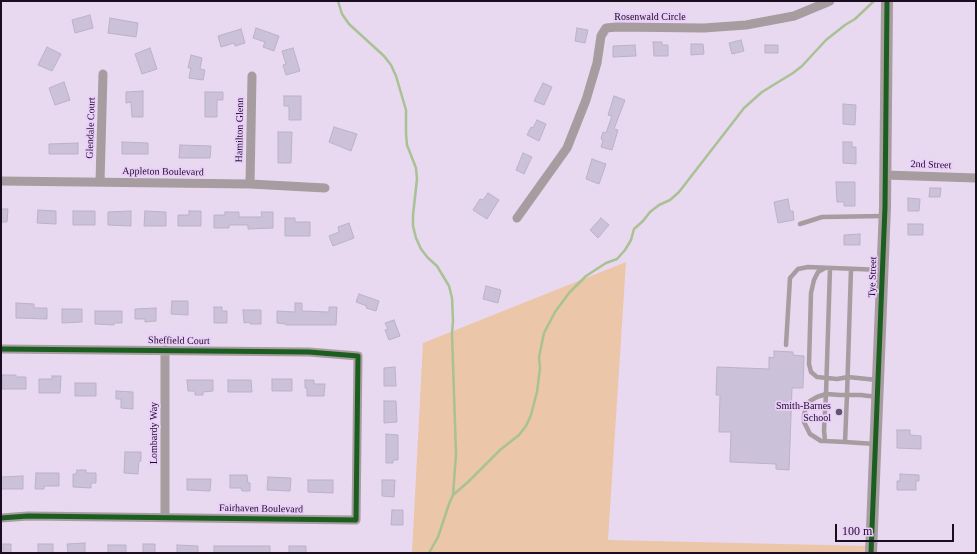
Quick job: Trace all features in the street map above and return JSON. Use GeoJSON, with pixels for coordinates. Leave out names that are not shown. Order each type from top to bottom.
{"type":"FeatureCollection","features":[{"type":"Feature","properties":{"kind":"street","name":"Rosenwald Circle"},"geometry":{"type":"LineString","coordinates":[[517,218],[567,148],[586,100],[597,63],[601,36],[606,28],[704,28],[746,25],[794,16],[830,1]]}},
{"type":"Feature","properties":{"kind":"street","name":"Tye Street"},"geometry":{"type":"LineString","coordinates":[[871,553],[884,216],[887,1]]}},
{"type":"Feature","properties":{"kind":"street","name":"Glendale Court"},"geometry":{"type":"LineString","coordinates":[[100,182],[103,74]]}},
{"type":"Feature","properties":{"kind":"street","name":"Hamilton Glenn"},"geometry":{"type":"LineString","coordinates":[[250,184],[252,76]]}},
{"type":"Feature","properties":{"kind":"street","name":"2nd Street"},"geometry":{"type":"LineString","coordinates":[[884,175],[976,178]]}},
{"type":"Feature","properties":{"kind":"street","name":"Appleton Boulevard"},"geometry":{"type":"LineString","coordinates":[[1,181],[250,184],[324,188]]}},
{"type":"Feature","properties":{"kind":"street","name":"Sheffield Court"},"geometry":{"type":"LineString","coordinates":[[1,349],[308,352],[358,356]]}},
{"type":"Feature","properties":{"kind":"street","name":"Lombardy Way"},"geometry":{"type":"LineString","coordinates":[[165,350],[165,517]]}},
{"type":"Feature","properties":{"kind":"street","name":"Fairhaven Boulevard"},"geometry":{"type":"LineString","coordinates":[[1,518],[28,516],[356,520],[358,356]]}},
{"type":"Feature","properties":{"kind":"lane"},"geometry":{"type":"LineString","coordinates":[[800,224],[822,217],[884,216]]}},
{"type":"Feature","properties":{"kind":"lane"},"geometry":{"type":"LineString","coordinates":[[786,345],[790,278],[798,268],[808,267],[882,270]]}},
{"type":"Feature","properties":{"kind":"lane"},"geometry":{"type":"LineString","coordinates":[[825,440],[828,268]]}},
{"type":"Feature","properties":{"kind":"lane"},"geometry":{"type":"LineString","coordinates":[[828,268],[818,272],[814,280],[811,293],[809,364],[811,372],[817,377],[837,379],[848,377],[878,380]]}},
{"type":"Feature","properties":{"kind":"lane"},"geometry":{"type":"LineString","coordinates":[[845,442],[851,269]]}},
{"type":"Feature","properties":{"kind":"lane"},"geometry":{"type":"LineString","coordinates":[[875,444],[821,440],[810,434],[804,422],[804,415],[806,407],[810,401],[817,396],[826,394],[877,397]]}},
{"type":"Feature","properties":{"kind":"shaded area"},"geometry":{"type":"Polygon","coordinates":[[[626,262],[608,540],[868,546],[867,553],[412,553],[423,343],[626,262]]]}},
{"type":"Feature","properties":{"kind":"building"},"geometry":{"type":"Polygon","coordinates":[[[90,15],[93,28],[75,33],[72,20],[90,15]]]}},
{"type":"Feature","properties":{"kind":"building"},"geometry":{"type":"Polygon","coordinates":[[[110,18],[138,23],[136,37],[108,33],[110,18]]]}},
{"type":"Feature","properties":{"kind":"building"},"geometry":{"type":"Polygon","coordinates":[[[256,28],[279,36],[274,51],[263,47],[265,42],[253,38],[256,28]]]}},
{"type":"Feature","properties":{"kind":"building"},"geometry":{"type":"Polygon","coordinates":[[[577,28],[588,30],[585,43],[575,41],[577,28]]]}},
{"type":"Feature","properties":{"kind":"building"},"geometry":{"type":"Polygon","coordinates":[[[241,29],[245,43],[235,46],[234,43],[221,47],[218,36],[241,29]]]}},
{"type":"Feature","properties":{"kind":"building"},"geometry":{"type":"Polygon","coordinates":[[[741,40],[744,51],[732,54],[729,43],[741,40]]]}},
{"type":"Feature","properties":{"kind":"building"},"geometry":{"type":"Polygon","coordinates":[[[653,42],[662,42],[662,45],[668,45],[668,56],[654,56],[653,42]]]}},
{"type":"Feature","properties":{"kind":"building"},"geometry":{"type":"Polygon","coordinates":[[[691,44],[703,44],[704,54],[691,55],[691,44]]]}},
{"type":"Feature","properties":{"kind":"building"},"geometry":{"type":"Polygon","coordinates":[[[635,45],[636,56],[613,57],[613,46],[635,45]]]}},
{"type":"Feature","properties":{"kind":"building"},"geometry":{"type":"Polygon","coordinates":[[[765,45],[778,45],[778,53],[765,53],[765,45]]]}},
{"type":"Feature","properties":{"kind":"building"},"geometry":{"type":"Polygon","coordinates":[[[47,47],[61,54],[52,71],[38,65],[47,47]]]}},
{"type":"Feature","properties":{"kind":"building"},"geometry":{"type":"Polygon","coordinates":[[[150,48],[157,69],[142,74],[135,54],[150,48]]]}},
{"type":"Feature","properties":{"kind":"building"},"geometry":{"type":"Polygon","coordinates":[[[293,48],[300,71],[286,75],[283,65],[286,64],[282,51],[293,48]]]}},
{"type":"Feature","properties":{"kind":"building"},"geometry":{"type":"Polygon","coordinates":[[[191,55],[202,58],[200,69],[205,70],[203,80],[189,78],[191,68],[188,68],[191,55]]]}},
{"type":"Feature","properties":{"kind":"building"},"geometry":{"type":"Polygon","coordinates":[[[64,82],[70,100],[55,105],[49,88],[64,82]]]}},
{"type":"Feature","properties":{"kind":"building"},"geometry":{"type":"Polygon","coordinates":[[[543,83],[552,87],[544,105],[534,101],[543,83]]]}},
{"type":"Feature","properties":{"kind":"building"},"geometry":{"type":"Polygon","coordinates":[[[143,91],[143,117],[132,117],[131,102],[126,103],[126,92],[143,91]]]}},
{"type":"Feature","properties":{"kind":"building"},"geometry":{"type":"Polygon","coordinates":[[[205,92],[223,92],[223,100],[217,100],[217,117],[205,117],[205,92]]]}},
{"type":"Feature","properties":{"kind":"building"},"geometry":{"type":"Polygon","coordinates":[[[284,96],[301,96],[301,120],[289,120],[289,106],[284,106],[284,96]]]}},
{"type":"Feature","properties":{"kind":"building"},"geometry":{"type":"Polygon","coordinates":[[[614,96],[625,100],[614,129],[618,130],[612,150],[601,147],[603,140],[601,139],[603,132],[606,133],[612,116],[608,115],[614,96]]]}},
{"type":"Feature","properties":{"kind":"building"},"geometry":{"type":"Polygon","coordinates":[[[843,104],[856,105],[855,125],[843,124],[843,104]]]}},
{"type":"Feature","properties":{"kind":"building"},"geometry":{"type":"Polygon","coordinates":[[[537,120],[546,124],[539,141],[527,135],[537,120]]]}},
{"type":"Feature","properties":{"kind":"building"},"geometry":{"type":"Polygon","coordinates":[[[334,127],[357,134],[351,151],[329,142],[334,127]]]}},
{"type":"Feature","properties":{"kind":"building"},"geometry":{"type":"Polygon","coordinates":[[[278,132],[292,132],[291,163],[278,163],[278,132]]]}},
{"type":"Feature","properties":{"kind":"building"},"geometry":{"type":"Polygon","coordinates":[[[122,142],[148,143],[148,154],[122,154],[122,142]]]}},
{"type":"Feature","properties":{"kind":"building"},"geometry":{"type":"Polygon","coordinates":[[[843,142],[852,142],[852,147],[856,147],[856,164],[843,163],[843,142]]]}},
{"type":"Feature","properties":{"kind":"building"},"geometry":{"type":"Polygon","coordinates":[[[78,143],[78,154],[49,154],[49,144],[78,143]]]}},
{"type":"Feature","properties":{"kind":"building"},"geometry":{"type":"Polygon","coordinates":[[[180,145],[211,146],[210,158],[179,158],[180,145]]]}},
{"type":"Feature","properties":{"kind":"building"},"geometry":{"type":"Polygon","coordinates":[[[523,153],[532,157],[524,174],[516,170],[523,153]]]}},
{"type":"Feature","properties":{"kind":"building"},"geometry":{"type":"Polygon","coordinates":[[[592,159],[606,164],[599,184],[586,179],[592,159]]]}},
{"type":"Feature","properties":{"kind":"building"},"geometry":{"type":"Polygon","coordinates":[[[836,182],[855,182],[855,206],[844,206],[844,202],[837,202],[836,182]]]}},
{"type":"Feature","properties":{"kind":"building"},"geometry":{"type":"Polygon","coordinates":[[[930,188],[941,188],[940,197],[929,197],[930,188]]]}},
{"type":"Feature","properties":{"kind":"building"},"geometry":{"type":"Polygon","coordinates":[[[488,193],[499,200],[487,219],[473,210],[480,199],[483,200],[488,193]]]}},
{"type":"Feature","properties":{"kind":"building"},"geometry":{"type":"Polygon","coordinates":[[[908,198],[920,199],[919,211],[908,211],[908,198]]]}},
{"type":"Feature","properties":{"kind":"building"},"geometry":{"type":"Polygon","coordinates":[[[788,199],[790,211],[793,211],[794,220],[778,223],[774,202],[788,199]]]}},
{"type":"Feature","properties":{"kind":"building"},"geometry":{"type":"Polygon","coordinates":[[[1,209],[8,209],[7,222],[1,222],[1,209]]]}},
{"type":"Feature","properties":{"kind":"building"},"geometry":{"type":"Polygon","coordinates":[[[38,210],[56,211],[56,224],[37,223],[38,210]]]}},
{"type":"Feature","properties":{"kind":"building"},"geometry":{"type":"Polygon","coordinates":[[[73,211],[95,211],[95,225],[73,225],[73,211]]]}},
{"type":"Feature","properties":{"kind":"building"},"geometry":{"type":"Polygon","coordinates":[[[131,211],[131,226],[108,225],[108,212],[131,211]]]}},
{"type":"Feature","properties":{"kind":"building"},"geometry":{"type":"Polygon","coordinates":[[[145,211],[166,212],[166,226],[144,226],[145,211]]]}},
{"type":"Feature","properties":{"kind":"building"},"geometry":{"type":"Polygon","coordinates":[[[189,211],[201,211],[201,226],[178,226],[178,215],[189,215],[189,211]]]}},
{"type":"Feature","properties":{"kind":"building"},"geometry":{"type":"Polygon","coordinates":[[[225,212],[239,212],[239,217],[262,217],[261,212],[273,212],[273,228],[248,229],[248,225],[229,225],[229,228],[214,228],[214,215],[225,215],[225,212]]]}},
{"type":"Feature","properties":{"kind":"building"},"geometry":{"type":"Polygon","coordinates":[[[285,218],[295,218],[295,222],[310,222],[310,236],[285,236],[285,218]]]}},
{"type":"Feature","properties":{"kind":"building"},"geometry":{"type":"Polygon","coordinates":[[[601,218],[609,225],[598,238],[590,230],[601,218]]]}},
{"type":"Feature","properties":{"kind":"building"},"geometry":{"type":"Polygon","coordinates":[[[349,223],[354,238],[333,246],[329,236],[339,232],[338,227],[349,223]]]}},
{"type":"Feature","properties":{"kind":"building"},"geometry":{"type":"Polygon","coordinates":[[[908,224],[923,224],[923,235],[908,235],[908,224]]]}},
{"type":"Feature","properties":{"kind":"building"},"geometry":{"type":"Polygon","coordinates":[[[860,234],[860,245],[844,245],[844,235],[860,234]]]}},
{"type":"Feature","properties":{"kind":"building"},"geometry":{"type":"Polygon","coordinates":[[[486,286],[501,290],[498,303],[483,299],[486,286]]]}},
{"type":"Feature","properties":{"kind":"building"},"geometry":{"type":"Polygon","coordinates":[[[359,294],[379,301],[376,311],[366,308],[367,306],[356,302],[359,294]]]}},
{"type":"Feature","properties":{"kind":"building"},"geometry":{"type":"Polygon","coordinates":[[[172,301],[188,301],[188,315],[171,314],[172,301]]]}},
{"type":"Feature","properties":{"kind":"building"},"geometry":{"type":"Polygon","coordinates":[[[16,303],[34,304],[34,308],[47,308],[47,319],[16,318],[16,303]]]}},
{"type":"Feature","properties":{"kind":"building"},"geometry":{"type":"Polygon","coordinates":[[[295,303],[302,303],[302,311],[329,312],[329,307],[337,307],[336,325],[286,325],[277,323],[277,311],[295,312],[295,303]]]}},
{"type":"Feature","properties":{"kind":"building"},"geometry":{"type":"Polygon","coordinates":[[[214,307],[222,307],[222,311],[227,311],[227,323],[214,323],[214,307]]]}},
{"type":"Feature","properties":{"kind":"building"},"geometry":{"type":"Polygon","coordinates":[[[156,308],[156,321],[145,322],[145,319],[135,319],[135,309],[156,308]]]}},
{"type":"Feature","properties":{"kind":"building"},"geometry":{"type":"Polygon","coordinates":[[[62,309],[82,309],[82,322],[62,323],[62,309]]]}},
{"type":"Feature","properties":{"kind":"building"},"geometry":{"type":"Polygon","coordinates":[[[243,310],[261,310],[261,324],[250,324],[250,322],[244,323],[243,310]]]}},
{"type":"Feature","properties":{"kind":"building"},"geometry":{"type":"Polygon","coordinates":[[[95,311],[122,311],[122,323],[114,323],[114,325],[95,324],[95,311]]]}},
{"type":"Feature","properties":{"kind":"building"},"geometry":{"type":"Polygon","coordinates":[[[394,320],[400,336],[389,340],[385,330],[388,329],[385,323],[394,320]]]}},
{"type":"Feature","properties":{"kind":"building"},"geometry":{"type":"Polygon","coordinates":[[[774,351],[793,352],[793,355],[804,356],[803,388],[792,388],[789,470],[776,469],[776,464],[730,462],[731,432],[719,432],[720,395],[716,395],[717,367],[769,369],[769,357],[774,358],[774,351]]]}},
{"type":"Feature","properties":{"kind":"building"},"geometry":{"type":"Polygon","coordinates":[[[395,367],[396,386],[384,386],[384,368],[395,367]]]}},
{"type":"Feature","properties":{"kind":"building"},"geometry":{"type":"Polygon","coordinates":[[[2,375],[26,377],[26,389],[2,389],[2,375]]]}},
{"type":"Feature","properties":{"kind":"building"},"geometry":{"type":"Polygon","coordinates":[[[52,376],[61,376],[60,393],[39,393],[39,379],[52,379],[52,376]]]}},
{"type":"Feature","properties":{"kind":"building"},"geometry":{"type":"Polygon","coordinates":[[[272,379],[292,379],[292,391],[272,391],[272,379]]]}},
{"type":"Feature","properties":{"kind":"building"},"geometry":{"type":"Polygon","coordinates":[[[187,380],[213,380],[213,391],[203,392],[203,395],[195,395],[195,391],[188,391],[187,380]]]}},
{"type":"Feature","properties":{"kind":"building"},"geometry":{"type":"Polygon","coordinates":[[[228,380],[251,380],[252,392],[228,392],[228,380]]]}},
{"type":"Feature","properties":{"kind":"building"},"geometry":{"type":"Polygon","coordinates":[[[305,380],[314,380],[314,384],[325,384],[324,396],[307,396],[305,380]]]}},
{"type":"Feature","properties":{"kind":"building"},"geometry":{"type":"Polygon","coordinates":[[[75,383],[96,383],[96,396],[75,396],[75,383]]]}},
{"type":"Feature","properties":{"kind":"building"},"geometry":{"type":"Polygon","coordinates":[[[116,391],[133,392],[133,409],[121,408],[121,399],[116,399],[116,391]]]}},
{"type":"Feature","properties":{"kind":"building"},"geometry":{"type":"Polygon","coordinates":[[[384,401],[396,401],[397,422],[384,423],[384,401]]]}},
{"type":"Feature","properties":{"kind":"building"},"geometry":{"type":"Polygon","coordinates":[[[897,430],[910,430],[910,435],[921,436],[921,449],[897,448],[897,430]]]}},
{"type":"Feature","properties":{"kind":"building"},"geometry":{"type":"Polygon","coordinates":[[[386,434],[398,435],[398,460],[393,460],[393,463],[386,463],[386,434]]]}},
{"type":"Feature","properties":{"kind":"building"},"geometry":{"type":"Polygon","coordinates":[[[125,452],[141,452],[141,461],[139,461],[138,474],[124,473],[125,452]]]}},
{"type":"Feature","properties":{"kind":"building"},"geometry":{"type":"Polygon","coordinates":[[[77,470],[86,470],[86,473],[96,473],[96,483],[91,483],[91,488],[73,487],[73,474],[76,474],[77,470]]]}},
{"type":"Feature","properties":{"kind":"building"},"geometry":{"type":"Polygon","coordinates":[[[36,473],[59,473],[59,486],[44,486],[44,489],[35,489],[36,473]]]}},
{"type":"Feature","properties":{"kind":"building"},"geometry":{"type":"Polygon","coordinates":[[[900,474],[919,475],[919,481],[916,481],[916,490],[897,490],[897,481],[900,481],[900,474]]]}},
{"type":"Feature","properties":{"kind":"building"},"geometry":{"type":"Polygon","coordinates":[[[230,475],[247,475],[248,483],[250,483],[250,491],[242,491],[241,488],[230,488],[230,475]]]}},
{"type":"Feature","properties":{"kind":"building"},"geometry":{"type":"Polygon","coordinates":[[[23,476],[23,489],[1,489],[1,477],[23,476]]]}},
{"type":"Feature","properties":{"kind":"building"},"geometry":{"type":"Polygon","coordinates":[[[268,477],[291,478],[290,491],[267,490],[268,477]]]}},
{"type":"Feature","properties":{"kind":"building"},"geometry":{"type":"Polygon","coordinates":[[[187,479],[211,479],[210,491],[187,490],[187,479]]]}},
{"type":"Feature","properties":{"kind":"building"},"geometry":{"type":"Polygon","coordinates":[[[308,480],[333,480],[333,493],[308,492],[308,480]]]}},
{"type":"Feature","properties":{"kind":"building"},"geometry":{"type":"Polygon","coordinates":[[[382,480],[395,480],[394,497],[382,496],[382,480]]]}},
{"type":"Feature","properties":{"kind":"building"},"geometry":{"type":"Polygon","coordinates":[[[392,510],[403,510],[403,525],[391,525],[392,510]]]}},
{"type":"Feature","properties":{"kind":"building"},"geometry":{"type":"Polygon","coordinates":[[[85,543],[85,553],[68,553],[67,544],[85,543]]]}},
{"type":"Feature","properties":{"kind":"building"},"geometry":{"type":"Polygon","coordinates":[[[3,544],[11,544],[11,553],[3,553],[3,544]]]}},
{"type":"Feature","properties":{"kind":"building"},"geometry":{"type":"Polygon","coordinates":[[[38,544],[53,544],[53,553],[38,553],[38,544]]]}},
{"type":"Feature","properties":{"kind":"building"},"geometry":{"type":"Polygon","coordinates":[[[143,544],[155,544],[155,553],[143,553],[143,544]]]}},
{"type":"Feature","properties":{"kind":"building"},"geometry":{"type":"Polygon","coordinates":[[[108,545],[126,545],[126,553],[108,553],[108,545]]]}},
{"type":"Feature","properties":{"kind":"building"},"geometry":{"type":"Polygon","coordinates":[[[177,545],[198,546],[198,553],[177,553],[177,545]]]}},
{"type":"Feature","properties":{"kind":"building"},"geometry":{"type":"Polygon","coordinates":[[[214,546],[270,546],[270,553],[214,553],[214,546]]]}},
{"type":"Feature","properties":{"kind":"building"},"geometry":{"type":"Polygon","coordinates":[[[289,546],[306,546],[306,553],[289,553],[289,546]]]}},
{"type":"Feature","properties":{"kind":"waterway"},"geometry":{"type":"LineString","coordinates":[[338,1],[342,14],[349,24],[384,56],[391,65],[396,76],[406,110],[407,145],[416,168],[417,179],[413,215],[413,226],[416,238],[421,249],[437,266],[449,286],[452,298],[456,454],[453,495]]}},
{"type":"Feature","properties":{"kind":"waterway"},"geometry":{"type":"LineString","coordinates":[[429,553],[438,537],[453,495],[500,450],[519,435],[526,426],[531,415],[537,392],[540,368],[539,357],[544,333],[555,312],[569,293],[586,276],[606,263],[617,259],[631,240],[634,229],[650,212],[659,205],[670,200],[679,192],[744,108],[762,92],[802,66],[826,40],[855,19],[874,1]]}},
{"type":"Feature","properties":{"kind":"cycle path"},"geometry":{"type":"LineString","coordinates":[[871,553],[885,207],[887,1]]}},
{"type":"Feature","properties":{"kind":"cycle path"},"geometry":{"type":"LineString","coordinates":[[1,349],[309,352],[358,356],[356,520],[28,516],[1,518]]}},
{"type":"Feature","properties":{"kind":"place","name":"Smith-Barnes School"},"geometry":{"type":"Point","coordinates":[839,412]}}]}
